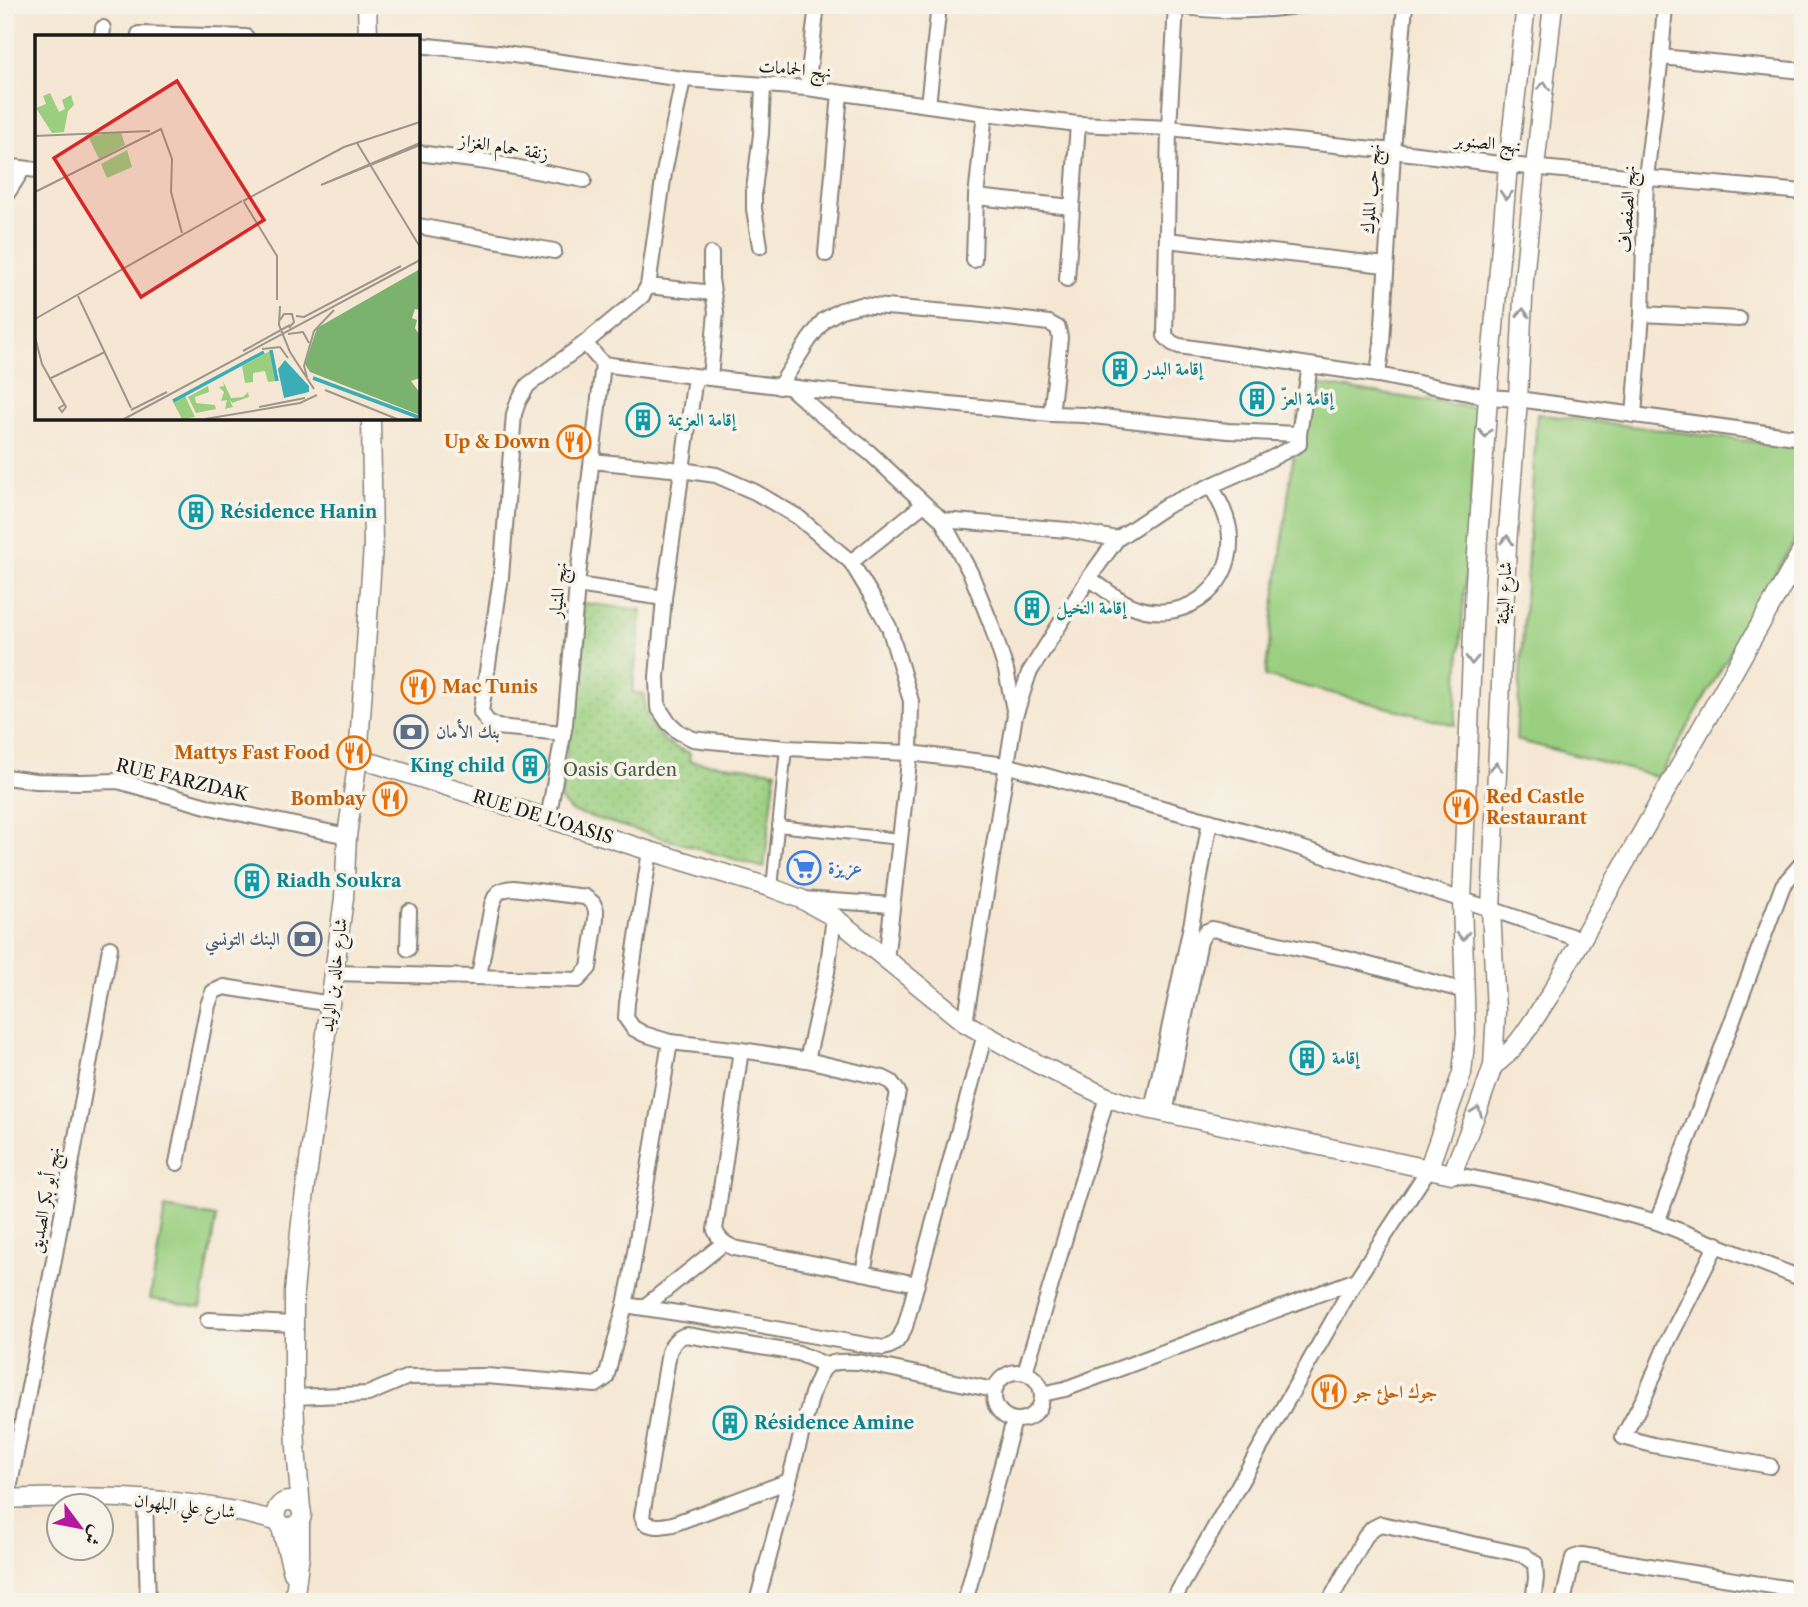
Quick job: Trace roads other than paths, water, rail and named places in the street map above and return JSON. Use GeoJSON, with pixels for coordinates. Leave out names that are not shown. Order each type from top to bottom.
{"type":"FeatureCollection","features":[{"type":"Feature","properties":{"kind":"street"},"geometry":{"type":"LineString","coordinates":[[367,5],[368,35]]}},
{"type":"Feature","properties":{"kind":"street"},"geometry":{"type":"LineString","coordinates":[[807,88],[817,5]]}},
{"type":"Feature","properties":{"kind":"street"},"geometry":{"type":"LineString","coordinates":[[928,105],[939,5]]}},
{"type":"Feature","properties":{"kind":"street"},"geometry":{"type":"LineString","coordinates":[[1302,5],[1237,11],[1200,10],[1175,5],[1169,128],[1165,336],[1168,340],[1179,346],[1378,375],[1488,397],[1803,438]]}},
{"type":"Feature","properties":{"kind":"street","name":"نهج حب الملوك"},"geometry":{"type":"LineString","coordinates":[[1378,375],[1405,5]]}},
{"type":"Feature","properties":{"kind":"street","name":"شارع البيئة"},"geometry":{"type":"LineString","coordinates":[[1428,1170],[1462,1073],[1466,1033],[1462,900],[1475,596],[1488,397],[1508,165],[1526,5]]}},
{"type":"Feature","properties":{"kind":"street","name":"شارع البيئة"},"geometry":{"type":"LineString","coordinates":[[1452,1174],[1493,1066],[1496,1011],[1491,909],[1507,545],[1524,279],[1553,5]]}},
{"type":"Feature","properties":{"kind":"street","name":"نهج الصفصاف"},"geometry":{"type":"LineString","coordinates":[[1634,415],[1642,314],[1646,177],[1665,5]]}},
{"type":"Feature","properties":{"kind":"street"},"geometry":{"type":"LineString","coordinates":[[139,34],[175,35]]}},
{"type":"Feature","properties":{"kind":"street","name":"نهج الحمامات"},"geometry":{"type":"LineString","coordinates":[[420,45],[498,53],[682,79],[807,88],[1078,124],[1169,128]]}},
{"type":"Feature","properties":{"kind":"street"},"geometry":{"type":"LineString","coordinates":[[1661,57],[1803,71]]}},
{"type":"Feature","properties":{"kind":"street"},"geometry":{"type":"LineString","coordinates":[[563,733],[497,727],[486,722],[481,712],[501,577],[514,414],[528,385],[642,296],[648,286],[664,173],[682,79]]}},
{"type":"Feature","properties":{"kind":"street"},"geometry":{"type":"LineString","coordinates":[[760,246],[754,190],[761,134],[763,86]]}},
{"type":"Feature","properties":{"kind":"street"},"geometry":{"type":"LineString","coordinates":[[826,254],[840,93]]}},
{"type":"Feature","properties":{"kind":"street"},"geometry":{"type":"LineString","coordinates":[[974,260],[976,197],[985,113]]}},
{"type":"Feature","properties":{"kind":"street"},"geometry":{"type":"LineString","coordinates":[[1067,279],[1078,124]]}},
{"type":"Feature","properties":{"kind":"street","name":"نهج الصنوبر"},"geometry":{"type":"LineString","coordinates":[[1169,128],[1508,165],[1803,192]]}},
{"type":"Feature","properties":{"kind":"street","name":"زنقة حمام الغزاز"},"geometry":{"type":"LineString","coordinates":[[420,153],[487,162],[584,180]]}},
{"type":"Feature","properties":{"kind":"street"},"geometry":{"type":"LineString","coordinates":[[5,166],[30,169]]}},
{"type":"Feature","properties":{"kind":"street"},"geometry":{"type":"LineString","coordinates":[[5,197],[30,169]]}},
{"type":"Feature","properties":{"kind":"street"},"geometry":{"type":"LineString","coordinates":[[976,197],[1072,207]]}},
{"type":"Feature","properties":{"kind":"street"},"geometry":{"type":"LineString","coordinates":[[420,226],[554,251]]}},
{"type":"Feature","properties":{"kind":"street"},"geometry":{"type":"LineString","coordinates":[[1167,240],[1385,265]]}},
{"type":"Feature","properties":{"kind":"street"},"geometry":{"type":"LineString","coordinates":[[710,378],[716,312],[710,279],[711,254]]}},
{"type":"Feature","properties":{"kind":"street"},"geometry":{"type":"LineString","coordinates":[[648,286],[713,293]]}},
{"type":"Feature","properties":{"kind":"street"},"geometry":{"type":"LineString","coordinates":[[785,388],[804,348],[824,320],[841,310],[862,304],[973,314],[1049,323],[1058,328],[1060,338],[1051,414]]}},
{"type":"Feature","properties":{"kind":"street"},"geometry":{"type":"LineString","coordinates":[[1642,314],[1739,319]]}},
{"type":"Feature","properties":{"kind":"street"},"geometry":{"type":"LineString","coordinates":[[585,343],[603,364],[695,377],[1228,431],[1299,434]]}},
{"type":"Feature","properties":{"kind":"street","name":"نهج المنيار"},"geometry":{"type":"LineString","coordinates":[[548,819],[563,733],[603,364]]}},
{"type":"Feature","properties":{"kind":"street"},"geometry":{"type":"LineString","coordinates":[[965,1023],[1006,765],[1015,716],[1029,673],[1117,539],[1168,505],[1299,444],[1310,366]]}},
{"type":"Feature","properties":{"kind":"street"},"geometry":{"type":"LineString","coordinates":[[695,377],[664,598],[657,689],[658,707],[679,732],[693,738],[786,748],[911,753],[1006,765],[1260,835],[1582,940]]}},
{"type":"Feature","properties":{"kind":"street"},"geometry":{"type":"LineString","coordinates":[[785,388],[870,453],[942,520],[971,574],[991,625],[1006,670],[1015,716]]}},
{"type":"Feature","properties":{"kind":"street","name":"شارع خالد بن الوليد"},"geometry":{"type":"LineString","coordinates":[[295,1594],[300,1554],[300,1515],[294,1397],[294,1292],[344,898],[347,836],[358,758],[373,546],[371,420]]}},
{"type":"Feature","properties":{"kind":"street"},"geometry":{"type":"LineString","coordinates":[[592,461],[716,475],[755,492],[798,517],[851,562],[889,627],[911,701],[911,753],[886,961]]}},
{"type":"Feature","properties":{"kind":"street"},"geometry":{"type":"LineString","coordinates":[[1089,578],[1131,606],[1148,610],[1166,611],[1190,606],[1208,595],[1222,576],[1230,537],[1224,511],[1211,486]]}},
{"type":"Feature","properties":{"kind":"street"},"geometry":{"type":"LineString","coordinates":[[851,562],[924,504]]}},
{"type":"Feature","properties":{"kind":"street"},"geometry":{"type":"LineString","coordinates":[[942,520],[1068,530],[1117,539]]}},
{"type":"Feature","properties":{"kind":"street"},"geometry":{"type":"LineString","coordinates":[[1493,1066],[1506,1056],[1521,1038],[1550,995],[1794,581],[1803,549]]}},
{"type":"Feature","properties":{"kind":"street"},"geometry":{"type":"LineString","coordinates":[[578,585],[664,598]]}},
{"type":"Feature","properties":{"kind":"street"},"geometry":{"type":"LineString","coordinates":[[772,888],[786,748]]}},
{"type":"Feature","properties":{"kind":"street","name":"RUE DE L'OASIS"},"geometry":{"type":"LineString","coordinates":[[358,758],[801,899],[834,917],[965,1023],[1038,1064],[1107,1097],[1158,1111],[1452,1174]]}},
{"type":"Feature","properties":{"kind":"street","name":"RUE FARZDAK"},"geometry":{"type":"LineString","coordinates":[[5,776],[46,781],[118,782],[210,807],[347,836]]}},
{"type":"Feature","properties":{"kind":"street"},"geometry":{"type":"LineString","coordinates":[[1158,1111],[1210,821]]}},
{"type":"Feature","properties":{"kind":"street"},"geometry":{"type":"LineString","coordinates":[[778,827],[900,839]]}},
{"type":"Feature","properties":{"kind":"street"},"geometry":{"type":"LineString","coordinates":[[650,851],[627,1003],[626,1018],[633,1028],[670,1042],[807,1060],[883,1078],[891,1082],[898,1092],[863,1273]]}},
{"type":"Feature","properties":{"kind":"street"},"geometry":{"type":"LineString","coordinates":[[1657,1222],[1783,885],[1803,862]]}},
{"type":"Feature","properties":{"kind":"street"},"geometry":{"type":"LineString","coordinates":[[335,973],[578,980],[589,968],[596,919],[593,903],[585,897],[513,888],[501,889],[492,905],[479,976]]}},
{"type":"Feature","properties":{"kind":"street"},"geometry":{"type":"LineString","coordinates":[[801,899],[892,905]]}},
{"type":"Feature","properties":{"kind":"street"},"geometry":{"type":"LineString","coordinates":[[408,949],[409,911]]}},
{"type":"Feature","properties":{"kind":"street"},"geometry":{"type":"LineString","coordinates":[[807,1060],[827,972],[834,917]]}},
{"type":"Feature","properties":{"kind":"street"},"geometry":{"type":"LineString","coordinates":[[1158,1111],[1200,940],[1205,932],[1212,929],[1347,959],[1465,991]]}},
{"type":"Feature","properties":{"kind":"street","name":"نهج أبو بكر الصديق"},"geometry":{"type":"LineString","coordinates":[[6,1499],[110,948]]}},
{"type":"Feature","properties":{"kind":"street"},"geometry":{"type":"LineString","coordinates":[[177,1163],[208,1005],[213,992],[224,987],[331,1004]]}},
{"type":"Feature","properties":{"kind":"street"},"geometry":{"type":"LineString","coordinates":[[625,1305],[883,1348],[893,1346],[905,1327],[985,1034]]}},
{"type":"Feature","properties":{"kind":"street"},"geometry":{"type":"LineString","coordinates":[[294,1397],[368,1394],[408,1377],[486,1376],[596,1385],[606,1378],[625,1305],[670,1042]]}},
{"type":"Feature","properties":{"kind":"street"},"geometry":{"type":"LineString","coordinates":[[741,1050],[715,1230],[718,1237],[734,1248],[917,1284]]}},
{"type":"Feature","properties":{"kind":"street"},"geometry":{"type":"LineString","coordinates":[[1025,1372],[1107,1097]]}},
{"type":"Feature","properties":{"kind":"street"},"geometry":{"type":"LineString","coordinates":[[1172,1602],[1356,1280],[1428,1170]]}},
{"type":"Feature","properties":{"kind":"street"},"geometry":{"type":"LineString","coordinates":[[1452,1174],[1539,1191],[1657,1222],[1801,1273]]}},
{"type":"Feature","properties":{"kind":"street"},"geometry":{"type":"LineString","coordinates":[[644,1307],[724,1243]]}},
{"type":"Feature","properties":{"kind":"street"},"geometry":{"type":"LineString","coordinates":[[1717,1244],[1667,1343],[1645,1396],[1622,1437],[1770,1466]]}},
{"type":"Feature","properties":{"kind":"street"},"geometry":{"type":"LineString","coordinates":[[1042,1394],[1065,1389],[1356,1280]]}},
{"type":"Feature","properties":{"kind":"street"},"geometry":{"type":"LineString","coordinates":[[208,1320],[294,1324]]}},
{"type":"Feature","properties":{"kind":"street"},"geometry":{"type":"LineString","coordinates":[[789,1481],[673,1524],[660,1527],[644,1522],[642,1516],[669,1352],[679,1337],[686,1335],[798,1353],[825,1365],[859,1362],[994,1390]]}},
{"type":"Feature","properties":{"kind":"street"},"geometry":{"type":"LineString","coordinates":[[757,1602],[812,1394],[825,1365]]}},
{"type":"Feature","properties":{"kind":"street"},"geometry":{"type":"LineString","coordinates":[[1025,1372],[1037,1381],[1042,1394],[1034,1413],[1028,1418],[1014,1420],[1000,1412],[993,1398],[994,1390],[997,1382],[1009,1373],[1025,1372]]}},
{"type":"Feature","properties":{"kind":"street"},"geometry":{"type":"LineString","coordinates":[[965,1602],[1014,1420]]}},
{"type":"Feature","properties":{"kind":"street","name":"شارع خالد بن الوليد"},"geometry":{"type":"LineString","coordinates":[[283,1503],[296,1447]]}},
{"type":"Feature","properties":{"kind":"street","name":"شارع علي البلهوان"},"geometry":{"type":"LineString","coordinates":[[6,1499],[83,1497],[145,1500],[223,1508],[279,1523]]}},
{"type":"Feature","properties":{"kind":"street"},"geometry":{"type":"LineString","coordinates":[[145,1500],[148,1602]]}},
{"type":"Feature","properties":{"kind":"street"},"geometry":{"type":"LineString","coordinates":[[223,1508],[294,1502],[300,1515],[296,1525],[290,1527],[279,1523],[276,1514],[283,1503]]}},
{"type":"Feature","properties":{"kind":"street","name":"شارع خالد بن الوليد"},"geometry":{"type":"LineString","coordinates":[[279,1523],[289,1554],[295,1594]]}},
{"type":"Feature","properties":{"kind":"street"},"geometry":{"type":"LineString","coordinates":[[1329,1602],[1365,1537],[1381,1524],[1524,1555],[1535,1563],[1533,1602]]}},
{"type":"Feature","properties":{"kind":"street"},"geometry":{"type":"LineString","coordinates":[[1563,1602],[1573,1559],[1582,1555],[1803,1591]]}},
{"type":"Feature","properties":{"kind":"place","name":"إقامة البدر"},"geometry":{"type":"Point","coordinates":[1120,369]}},
{"type":"Feature","properties":{"kind":"place","name":"إقامة العزّ"},"geometry":{"type":"Point","coordinates":[1257,399]}},
{"type":"Feature","properties":{"kind":"place","name":"إقامة العزيمة"},"geometry":{"type":"Point","coordinates":[643,420]}},
{"type":"Feature","properties":{"kind":"place","name":"Up & Down"},"geometry":{"type":"Point","coordinates":[574,442]}},
{"type":"Feature","properties":{"kind":"place","name":"Résidence Hanin"},"geometry":{"type":"Point","coordinates":[196,512]}},
{"type":"Feature","properties":{"kind":"place","name":"إقامة النخيل"},"geometry":{"type":"Point","coordinates":[1032,608]}},
{"type":"Feature","properties":{"kind":"place","name":"Mac Tunis"},"geometry":{"type":"Point","coordinates":[418,687]}},
{"type":"Feature","properties":{"kind":"place","name":"بنك الأمان"},"geometry":{"type":"Point","coordinates":[411,732]}},
{"type":"Feature","properties":{"kind":"place","name":"Mattys Fast Food"},"geometry":{"type":"Point","coordinates":[354,753]}},
{"type":"Feature","properties":{"kind":"place","name":"King child"},"geometry":{"type":"Point","coordinates":[530,766]}},
{"type":"Feature","properties":{"kind":"place","name":"Bombay"},"geometry":{"type":"Point","coordinates":[390,799]}},
{"type":"Feature","properties":{"kind":"place","name":"Red Castle Restaurant"},"geometry":{"type":"Point","coordinates":[1461,807]}},
{"type":"Feature","properties":{"kind":"place","name":"عزيزة"},"geometry":{"type":"Point","coordinates":[804,868]}},
{"type":"Feature","properties":{"kind":"place","name":"Riadh Soukra"},"geometry":{"type":"Point","coordinates":[252,881]}},
{"type":"Feature","properties":{"kind":"place","name":"البنك التونسي"},"geometry":{"type":"Point","coordinates":[305,939]}},
{"type":"Feature","properties":{"kind":"place","name":"إقامة"},"geometry":{"type":"Point","coordinates":[1307,1058]}},
{"type":"Feature","properties":{"kind":"place","name":"جوك احلئ جو"},"geometry":{"type":"Point","coordinates":[1329,1392]}},
{"type":"Feature","properties":{"kind":"place","name":"Résidence Amine"},"geometry":{"type":"Point","coordinates":[730,1423]}},
{"type":"Feature","properties":{"kind":"park label","name":"Oasis Garden"},"geometry":{"type":"Point","coordinates":[620,770]}}]}
